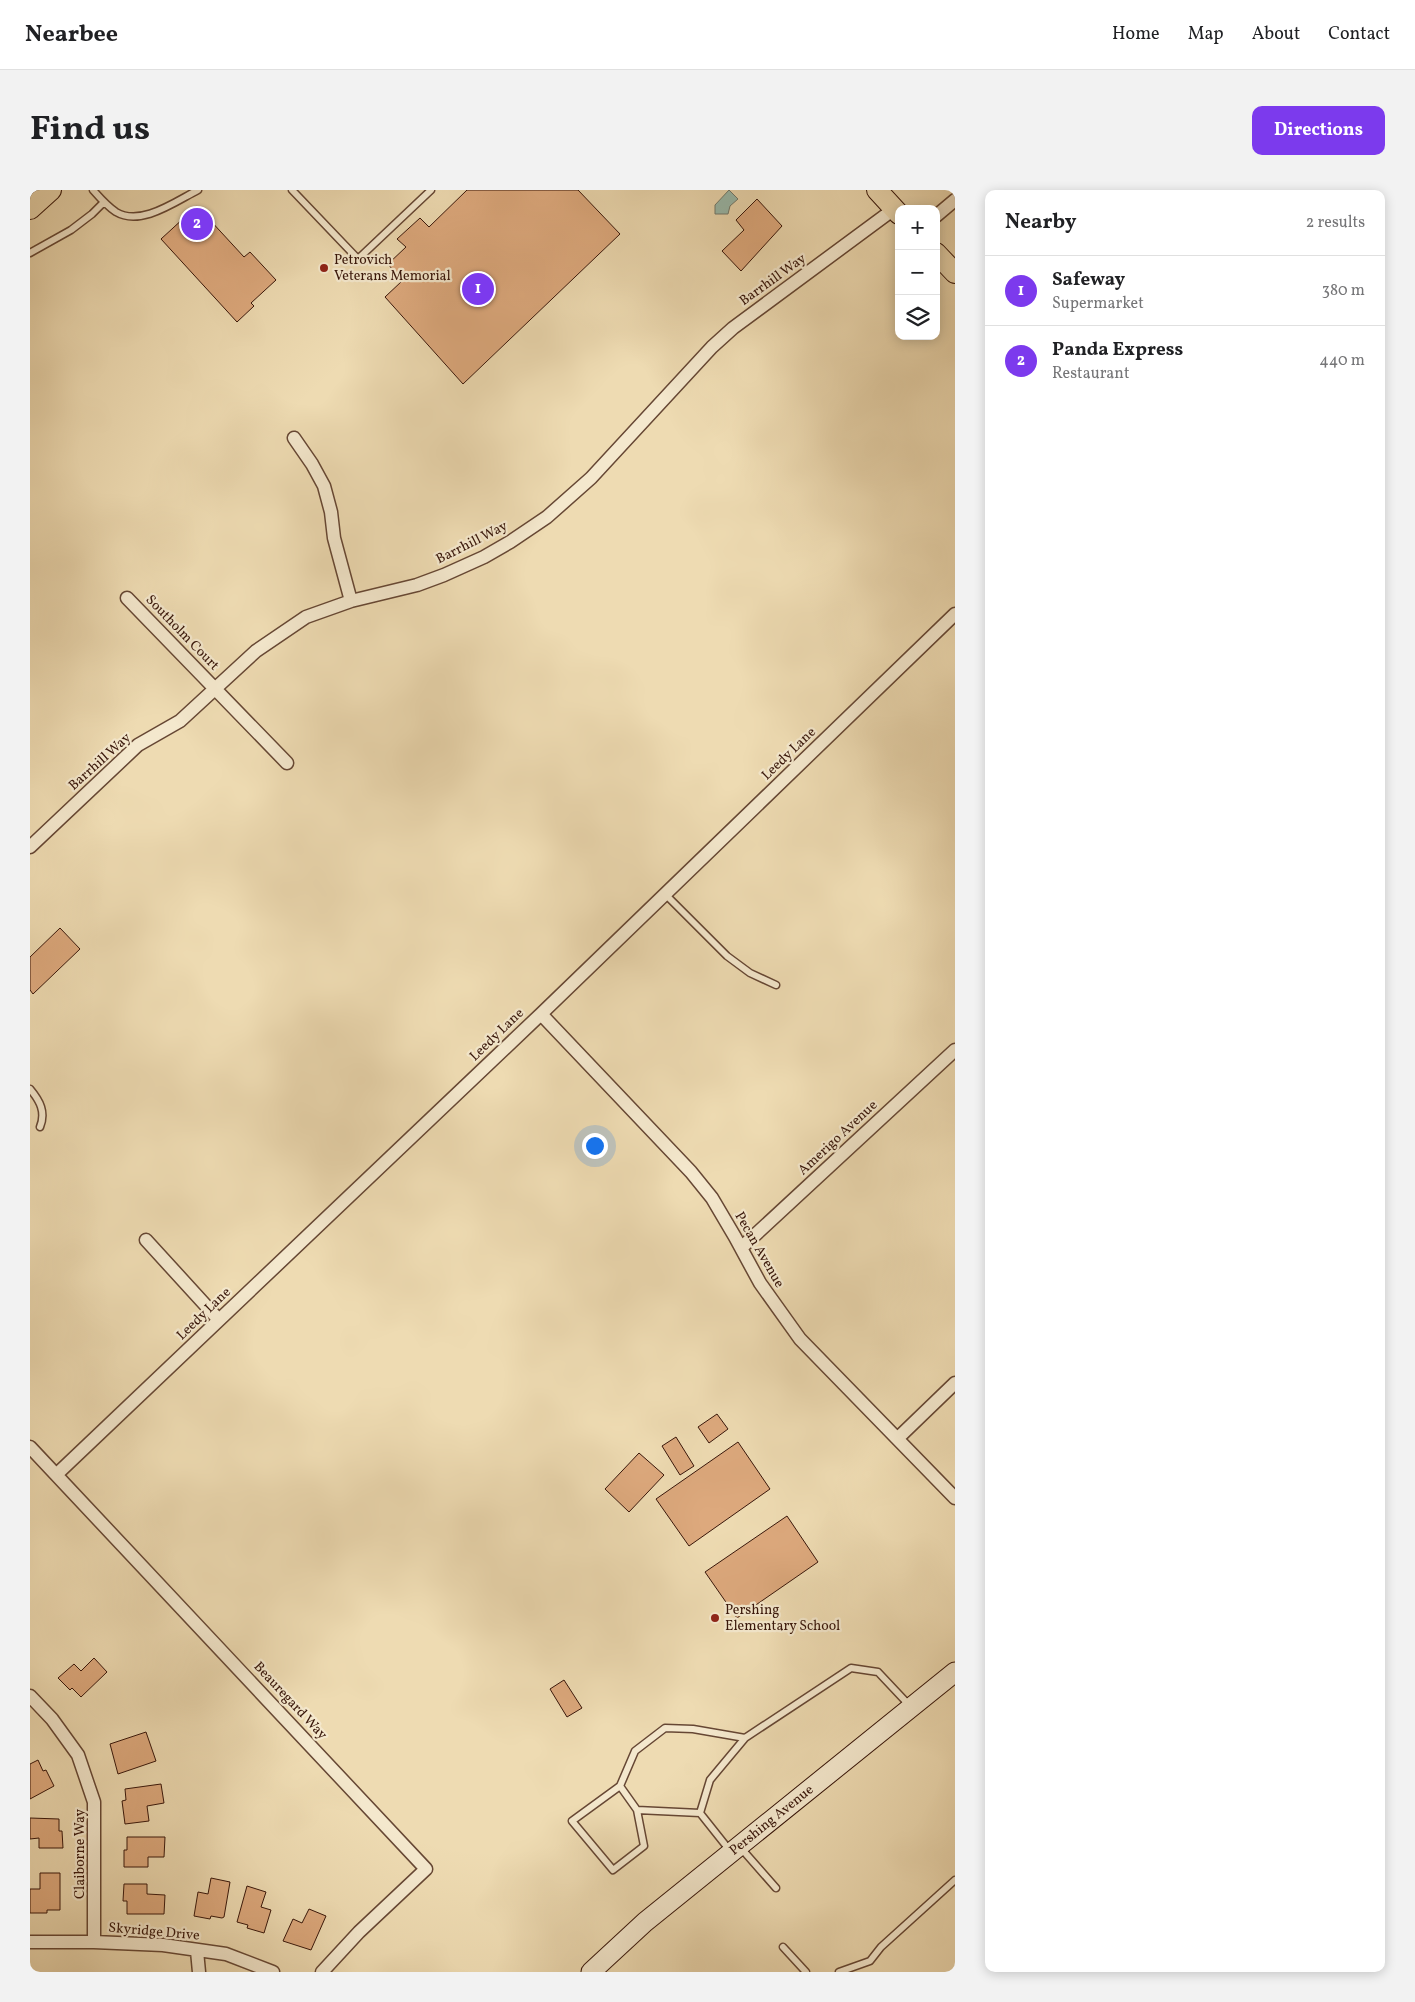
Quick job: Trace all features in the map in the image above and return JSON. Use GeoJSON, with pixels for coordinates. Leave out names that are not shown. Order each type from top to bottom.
{"type":"FeatureCollection","features":[{"type":"Feature","properties":{"kind":"main road"},"geometry":{"type":"LineString","coordinates":[[30,210],[50,190]]}},
{"type":"Feature","properties":{"kind":"main road"},"geometry":{"type":"LineString","coordinates":[[877,190],[895,210]]}},
{"type":"Feature","properties":{"kind":"main road"},"geometry":{"type":"LineString","coordinates":[[940,257],[955,273]]}},
{"type":"Feature","properties":{"kind":"street"},"geometry":{"type":"LineString","coordinates":[[940,213],[955,200]]}},
{"type":"Feature","properties":{"kind":"street","name":"Barrhill Way"},"geometry":{"type":"LineString","coordinates":[[30,847],[138,746],[180,721],[256,651],[290,627],[306,617],[351,601],[417,585],[444,575],[484,557],[546,517],[591,478],[712,347],[733,328],[895,212]]}},
{"type":"Feature","properties":{"kind":"street"},"geometry":{"type":"LineString","coordinates":[[294,438],[324,486],[331,512],[334,538],[351,601]]}},
{"type":"Feature","properties":{"kind":"street","name":"Southolm Court"},"geometry":{"type":"LineString","coordinates":[[127,598],[287,763]]}},
{"type":"Feature","properties":{"kind":"street","name":"Leedy Lane"},"geometry":{"type":"LineString","coordinates":[[57,1474],[541,1014],[955,614]]}},
{"type":"Feature","properties":{"kind":"street","name":"Pecan Avenue"},"geometry":{"type":"LineString","coordinates":[[541,1014],[691,1172],[712,1198],[760,1283],[795,1332],[955,1498]]}},
{"type":"Feature","properties":{"kind":"street","name":"Amerigo Avenue"},"geometry":{"type":"LineString","coordinates":[[741,1248],[955,1050]]}},
{"type":"Feature","properties":{"kind":"street"},"geometry":{"type":"LineString","coordinates":[[146,1240],[220,1320]]}},
{"type":"Feature","properties":{"kind":"street"},"geometry":{"type":"LineString","coordinates":[[898,1438],[955,1383]]}},
{"type":"Feature","properties":{"kind":"street","name":"Beauregard Way"},"geometry":{"type":"LineString","coordinates":[[30,1447],[426,1869],[358,1932],[322,1972]]}},
{"type":"Feature","properties":{"kind":"street","name":"Pershing Avenue"},"geometry":{"type":"LineString","coordinates":[[591,1972],[645,1922],[955,1672]]}},
{"type":"Feature","properties":{"kind":"street","name":"Claiborne Way"},"geometry":{"type":"LineString","coordinates":[[30,1696],[52,1719],[78,1755],[94,1802],[94,1942]]}},
{"type":"Feature","properties":{"kind":"street","name":"Skyridge Drive"},"geometry":{"type":"LineString","coordinates":[[30,1942],[94,1942],[163,1946],[226,1954],[273,1972]]}},
{"type":"Feature","properties":{"kind":"street"},"geometry":{"type":"LineString","coordinates":[[197,1951],[199,1972]]}},
{"type":"Feature","properties":{"kind":"lane"},"geometry":{"type":"LineString","coordinates":[[93,190],[118,213],[134,217],[152,213],[198,190]]}},
{"type":"Feature","properties":{"kind":"lane"},"geometry":{"type":"LineString","coordinates":[[292,190],[358,259],[431,190]]}},
{"type":"Feature","properties":{"kind":"lane"},"geometry":{"type":"LineString","coordinates":[[31,251],[71,230],[104,202]]}},
{"type":"Feature","properties":{"kind":"lane"},"geometry":{"type":"LineString","coordinates":[[665,894],[727,956],[750,973],[776,985]]}},
{"type":"Feature","properties":{"kind":"lane"},"geometry":{"type":"LineString","coordinates":[[30,1089],[40,1102],[43,1113],[40,1127]]}},
{"type":"Feature","properties":{"kind":"lane"},"geometry":{"type":"LineString","coordinates":[[700,1813],[710,1780],[745,1738],[851,1668],[878,1672],[911,1707]]}},
{"type":"Feature","properties":{"kind":"lane"},"geometry":{"type":"LineString","coordinates":[[620,1786],[637,1810],[644,1846],[613,1870],[572,1821],[620,1786],[635,1751],[665,1728],[692,1729],[745,1738]]}},
{"type":"Feature","properties":{"kind":"lane"},"geometry":{"type":"LineString","coordinates":[[637,1810],[700,1813],[776,1888]]}},
{"type":"Feature","properties":{"kind":"lane"},"geometry":{"type":"LineString","coordinates":[[839,1972],[870,1961],[881,1947],[955,1880]]}},
{"type":"Feature","properties":{"kind":"lane"},"geometry":{"type":"LineString","coordinates":[[783,1947],[806,1972]]}},
{"type":"Feature","properties":{"kind":"shaded area"},"geometry":{"type":"Polygon","coordinates":[[[729,190],[738,199],[730,206],[728,214],[715,214],[715,205],[729,190]]]}},
{"type":"Feature","properties":{"kind":"building"},"geometry":{"type":"Polygon","coordinates":[[[467,190],[578,190],[620,234],[463,384],[385,297],[402,281],[388,264],[406,247],[397,239],[420,218],[429,227],[467,190]]]}},
{"type":"Feature","properties":{"kind":"building"},"geometry":{"type":"Polygon","coordinates":[[[757,199],[782,226],[741,271],[722,251],[744,230],[736,220],[757,199]]]}},
{"type":"Feature","properties":{"kind":"building"},"geometry":{"type":"Polygon","coordinates":[[[197,206],[244,257],[250,252],[276,280],[251,303],[254,306],[237,322],[161,239],[197,206]]]}},
{"type":"Feature","properties":{"kind":"building"},"geometry":{"type":"Polygon","coordinates":[[[60,928],[80,949],[33,994],[30,990],[30,957],[60,928]]]}},
{"type":"Feature","properties":{"kind":"building"},"geometry":{"type":"Polygon","coordinates":[[[717,1414],[728,1429],[709,1443],[698,1427],[717,1414]]]}},
{"type":"Feature","properties":{"kind":"building"},"geometry":{"type":"Polygon","coordinates":[[[676,1437],[694,1466],[680,1475],[662,1446],[676,1437]]]}},
{"type":"Feature","properties":{"kind":"building"},"geometry":{"type":"Polygon","coordinates":[[[738,1442],[770,1489],[689,1546],[656,1499],[738,1442]]]}},
{"type":"Feature","properties":{"kind":"building"},"geometry":{"type":"Polygon","coordinates":[[[639,1453],[664,1475],[629,1512],[605,1489],[639,1453]]]}},
{"type":"Feature","properties":{"kind":"building"},"geometry":{"type":"Polygon","coordinates":[[[787,1516],[818,1562],[737,1618],[705,1572],[787,1516]]]}},
{"type":"Feature","properties":{"kind":"building"},"geometry":{"type":"Polygon","coordinates":[[[94,1658],[107,1672],[81,1697],[72,1688],[70,1690],[58,1678],[74,1664],[81,1671],[94,1658]]]}},
{"type":"Feature","properties":{"kind":"building"},"geometry":{"type":"Polygon","coordinates":[[[564,1680],[582,1708],[567,1717],[550,1689],[564,1680]]]}},
{"type":"Feature","properties":{"kind":"building"},"geometry":{"type":"Polygon","coordinates":[[[146,1732],[156,1761],[118,1774],[110,1744],[146,1732]]]}},
{"type":"Feature","properties":{"kind":"building"},"geometry":{"type":"Polygon","coordinates":[[[38,1760],[43,1771],[46,1770],[54,1786],[30,1799],[30,1764],[38,1760]]]}},
{"type":"Feature","properties":{"kind":"building"},"geometry":{"type":"Polygon","coordinates":[[[161,1784],[164,1803],[147,1806],[149,1821],[125,1824],[122,1801],[126,1800],[125,1789],[161,1784]]]}},
{"type":"Feature","properties":{"kind":"building"},"geometry":{"type":"Polygon","coordinates":[[[30,1818],[59,1819],[59,1831],[62,1831],[63,1848],[39,1848],[39,1838],[30,1839],[30,1818]]]}},
{"type":"Feature","properties":{"kind":"building"},"geometry":{"type":"Polygon","coordinates":[[[127,1837],[165,1837],[164,1857],[148,1857],[148,1867],[124,1867],[124,1850],[127,1850],[127,1837]]]}},
{"type":"Feature","properties":{"kind":"building"},"geometry":{"type":"Polygon","coordinates":[[[40,1873],[60,1873],[60,1910],[47,1910],[47,1913],[30,1913],[30,1889],[40,1889],[40,1873]]]}},
{"type":"Feature","properties":{"kind":"building"},"geometry":{"type":"Polygon","coordinates":[[[211,1878],[230,1882],[224,1917],[211,1916],[210,1919],[194,1916],[198,1892],[208,1894],[211,1878]]]}},
{"type":"Feature","properties":{"kind":"building"},"geometry":{"type":"Polygon","coordinates":[[[124,1884],[147,1884],[147,1894],[165,1895],[164,1914],[127,1914],[127,1901],[123,1901],[124,1884]]]}},
{"type":"Feature","properties":{"kind":"building"},"geometry":{"type":"Polygon","coordinates":[[[247,1886],[266,1892],[261,1907],[271,1910],[264,1933],[247,1928],[248,1925],[237,1922],[247,1886]]]}},
{"type":"Feature","properties":{"kind":"building"},"geometry":{"type":"Polygon","coordinates":[[[309,1909],[326,1916],[311,1950],[283,1941],[293,1919],[302,1923],[309,1909]]]}},
{"type":"Feature","properties":{"kind":"place","name":"Panda Express"},"geometry":{"type":"Point","coordinates":[197,224]}},
{"type":"Feature","properties":{"kind":"place","name":"Petrovich Veterans Memorial"},"geometry":{"type":"Point","coordinates":[324,268]}},
{"type":"Feature","properties":{"kind":"place","name":"Safeway"},"geometry":{"type":"Point","coordinates":[478,289]}},
{"type":"Feature","properties":{"kind":"place","name":"Pershing Elementary School"},"geometry":{"type":"Point","coordinates":[715,1618]}}]}
